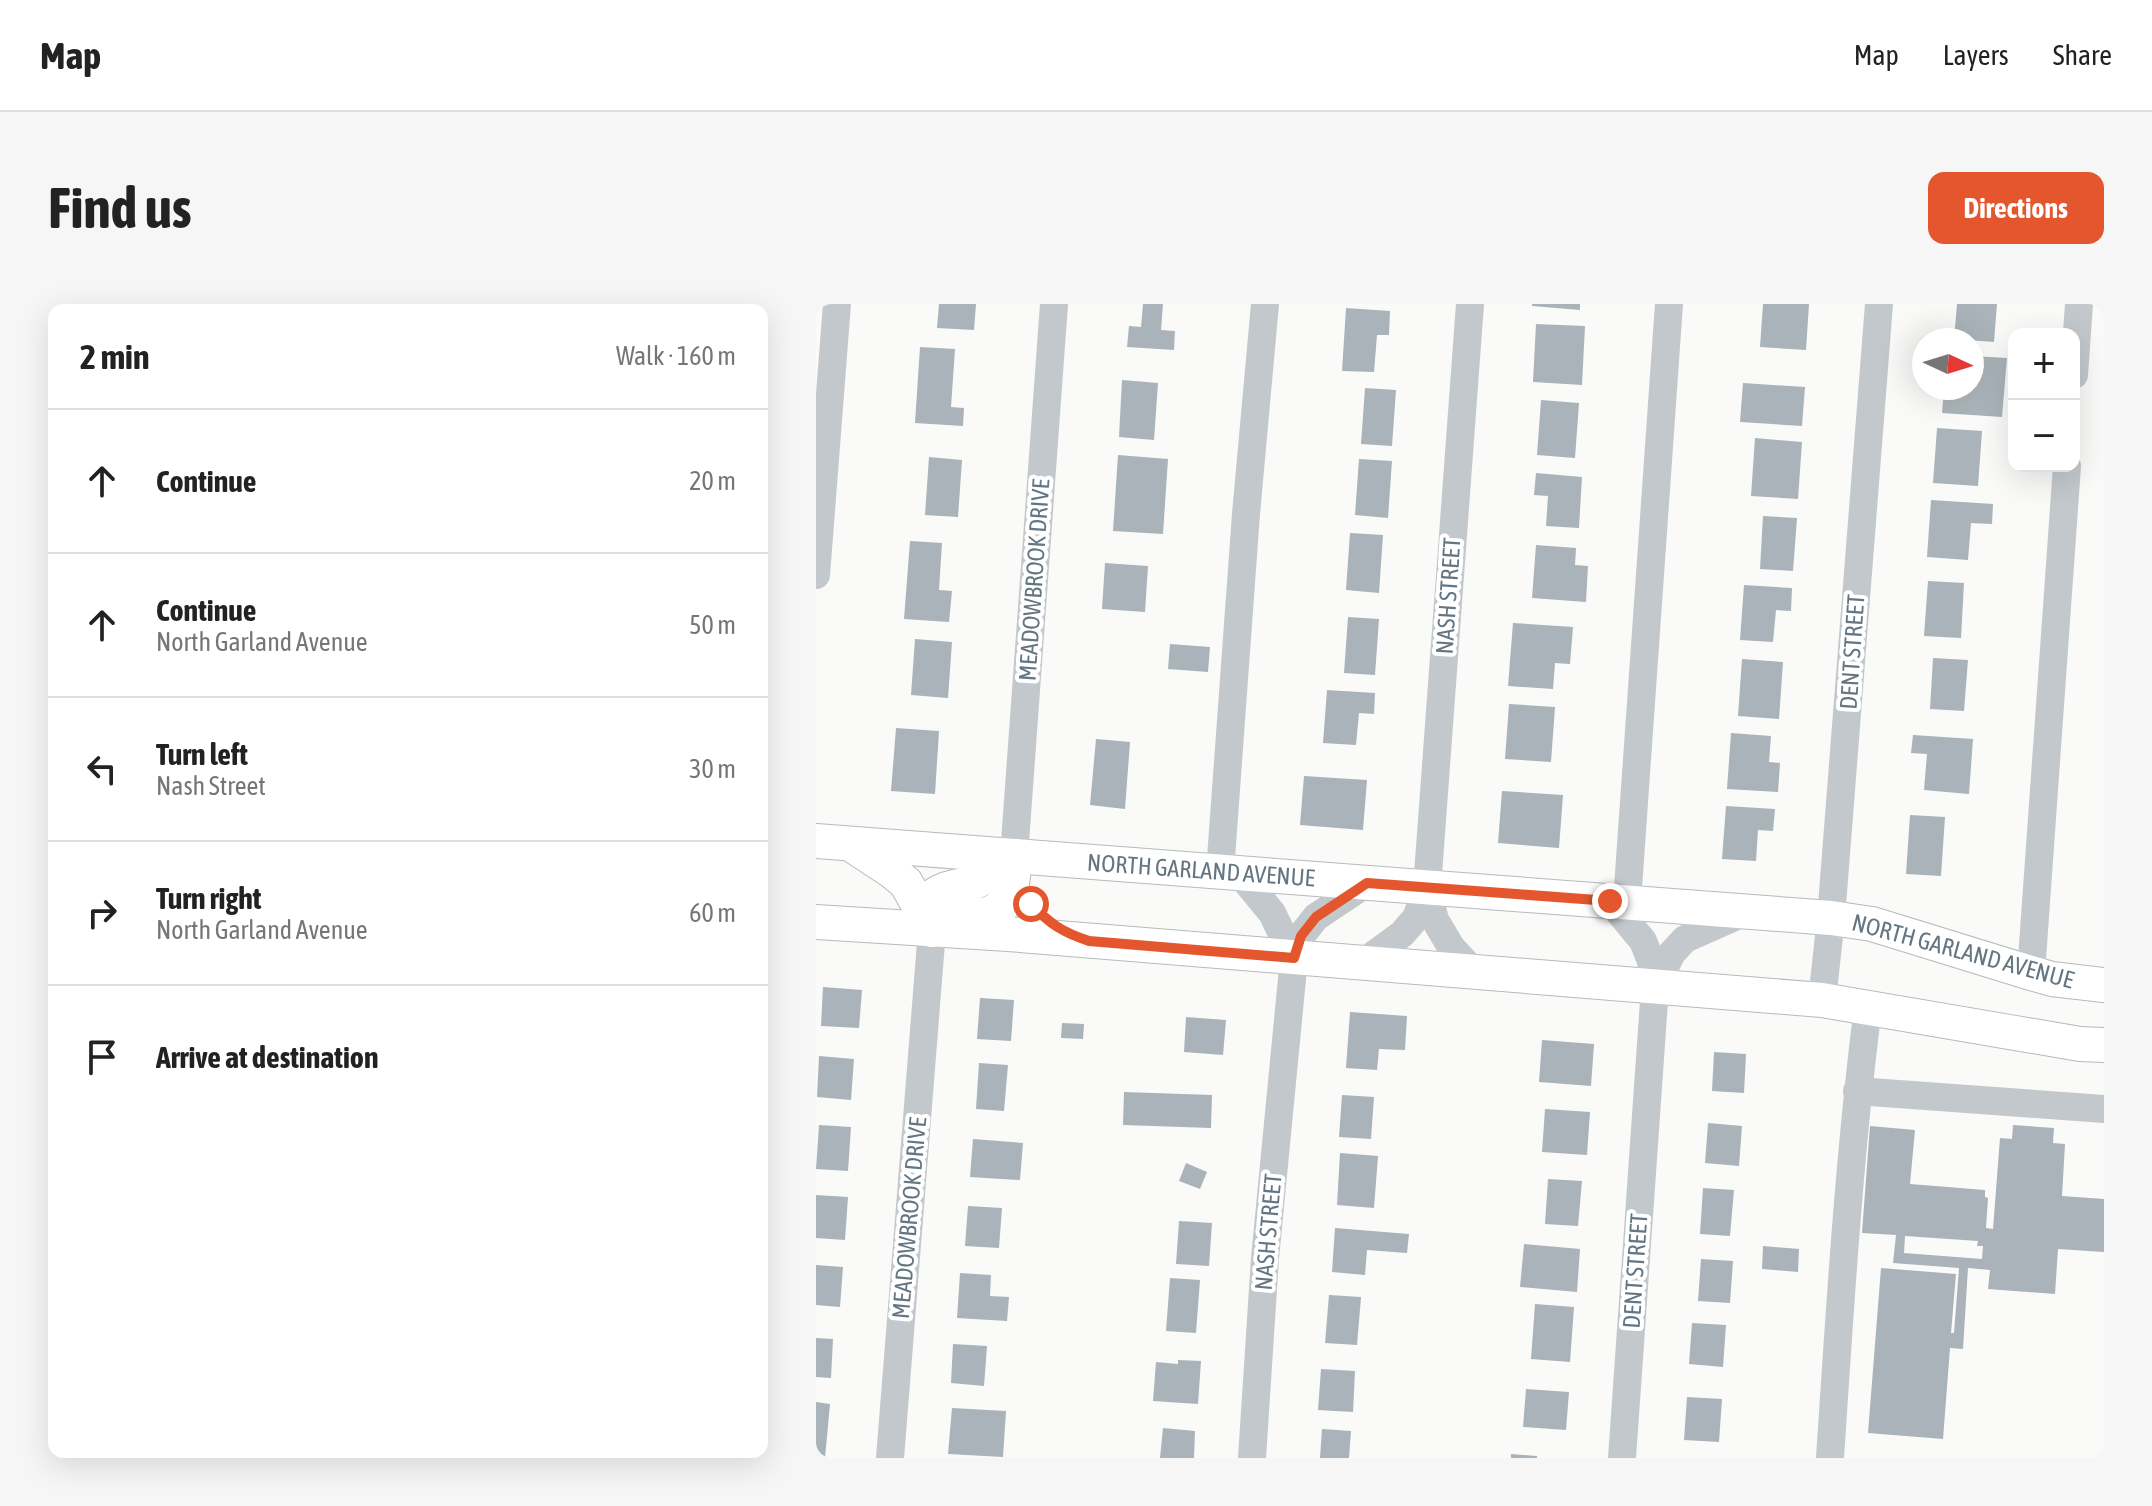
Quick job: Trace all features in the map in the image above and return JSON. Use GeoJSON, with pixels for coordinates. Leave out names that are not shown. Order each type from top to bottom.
{"type":"FeatureCollection","features":[{"type":"Feature","properties":{"kind":"main road","name":"NORTH GARLAND AVENUE"},"geometry":{"type":"LineString","coordinates":[[816,841],[1831,918],[1872,924],[2052,979],[2104,985]]}},
{"type":"Feature","properties":{"kind":"main road"},"geometry":{"type":"LineString","coordinates":[[850,843],[906,883],[932,930]]}},
{"type":"Feature","properties":{"kind":"main road"},"geometry":{"type":"LineString","coordinates":[[932,930],[932,897],[940,891],[991,874],[1014,856],[1031,904],[1064,933],[1089,941]]}},
{"type":"Feature","properties":{"kind":"main road"},"geometry":{"type":"LineString","coordinates":[[816,922],[1822,1000],[2066,1042],[2104,1045]]}},
{"type":"Feature","properties":{"kind":"street"},"geometry":{"type":"LineString","coordinates":[[816,575],[837,304]]}},
{"type":"Feature","properties":{"kind":"street","name":"MEADOWBROOK DRIVE"},"geometry":{"type":"LineString","coordinates":[[1014,856],[1054,304]]}},
{"type":"Feature","properties":{"kind":"street"},"geometry":{"type":"LineString","coordinates":[[1265,304],[1246,514],[1230,873],[1272,913],[1294,958]]}},
{"type":"Feature","properties":{"kind":"street","name":"NASH STREET"},"geometry":{"type":"LineString","coordinates":[[1361,964],[1402,934],[1416,918],[1427,888],[1470,304]]}},
{"type":"Feature","properties":{"kind":"street"},"geometry":{"type":"LineString","coordinates":[[1618,902],[1669,304]]}},
{"type":"Feature","properties":{"kind":"street","name":"DENT STREET"},"geometry":{"type":"LineString","coordinates":[[1822,1000],[1879,304]]}},
{"type":"Feature","properties":{"kind":"street"},"geometry":{"type":"LineString","coordinates":[[2077,328],[2079,304]]}},
{"type":"Feature","properties":{"kind":"street"},"geometry":{"type":"LineString","coordinates":[[2031,973],[2067,472]]}},
{"type":"Feature","properties":{"kind":"street","name":"NASH STREET"},"geometry":{"type":"LineString","coordinates":[[1252,1458],[1265,1258],[1294,958],[1301,936],[1316,917],[1367,883]]}},
{"type":"Feature","properties":{"kind":"street","name":"NASH STREET"},"geometry":{"type":"LineString","coordinates":[[1427,888],[1435,920],[1451,947],[1476,974]]}},
{"type":"Feature","properties":{"kind":"street","name":"DENT STREET"},"geometry":{"type":"LineString","coordinates":[[1618,902],[1643,941],[1651,961],[1655,987],[1622,1458]]}},
{"type":"Feature","properties":{"kind":"street","name":"DENT STREET"},"geometry":{"type":"LineString","coordinates":[[1655,987],[1672,953],[1685,939],[1746,912]]}},
{"type":"Feature","properties":{"kind":"street","name":"MEADOWBROOK DRIVE"},"geometry":{"type":"LineString","coordinates":[[890,1458],[932,930]]}},
{"type":"Feature","properties":{"kind":"street"},"geometry":{"type":"LineString","coordinates":[[1830,1458],[1844,1234],[1868,1007]]}},
{"type":"Feature","properties":{"kind":"street"},"geometry":{"type":"LineString","coordinates":[[1857,1091],[2104,1109]]}},
{"type":"Feature","properties":{"kind":"building"},"geometry":{"type":"Polygon","coordinates":[[[939,304],[976,304],[974,330],[937,328],[939,304]]]}},
{"type":"Feature","properties":{"kind":"building"},"geometry":{"type":"Polygon","coordinates":[[[1143,304],[1163,304],[1161,330],[1175,331],[1174,350],[1127,347],[1129,326],[1141,327],[1143,304]]]}},
{"type":"Feature","properties":{"kind":"building"},"geometry":{"type":"Polygon","coordinates":[[[1580,304],[1580,310],[1532,306],[1580,304]]]}},
{"type":"Feature","properties":{"kind":"building"},"geometry":{"type":"Polygon","coordinates":[[[1763,304],[1809,304],[1806,350],[1760,347],[1763,304]]]}},
{"type":"Feature","properties":{"kind":"building"},"geometry":{"type":"Polygon","coordinates":[[[1957,304],[1997,304],[1994,342],[1984,341],[1984,328],[1955,328],[1957,304]]]}},
{"type":"Feature","properties":{"kind":"building"},"geometry":{"type":"Polygon","coordinates":[[[1346,308],[1390,311],[1389,335],[1377,335],[1374,372],[1342,371],[1346,308]]]}},
{"type":"Feature","properties":{"kind":"building"},"geometry":{"type":"Polygon","coordinates":[[[1536,324],[1585,326],[1582,385],[1533,382],[1536,324]]]}},
{"type":"Feature","properties":{"kind":"building"},"geometry":{"type":"Polygon","coordinates":[[[920,347],[955,349],[951,407],[964,408],[963,426],[915,423],[920,347]]]}},
{"type":"Feature","properties":{"kind":"building"},"geometry":{"type":"Polygon","coordinates":[[[1984,357],[2007,358],[2002,417],[1942,413],[1943,400],[1984,400],[1984,357]]]}},
{"type":"Feature","properties":{"kind":"building"},"geometry":{"type":"Polygon","coordinates":[[[1122,380],[1158,383],[1154,440],[1119,437],[1122,380]]]}},
{"type":"Feature","properties":{"kind":"building"},"geometry":{"type":"Polygon","coordinates":[[[1743,383],[1805,387],[1802,426],[1740,422],[1743,383]]]}},
{"type":"Feature","properties":{"kind":"building"},"geometry":{"type":"Polygon","coordinates":[[[1365,388],[1396,390],[1392,446],[1361,444],[1365,388]]]}},
{"type":"Feature","properties":{"kind":"building"},"geometry":{"type":"Polygon","coordinates":[[[1541,400],[1579,403],[1575,458],[1537,455],[1541,400]]]}},
{"type":"Feature","properties":{"kind":"building"},"geometry":{"type":"Polygon","coordinates":[[[1937,428],[1982,431],[1978,486],[1933,483],[1937,428]]]}},
{"type":"Feature","properties":{"kind":"building"},"geometry":{"type":"Polygon","coordinates":[[[1755,438],[1802,442],[1798,499],[1751,496],[1755,438]]]}},
{"type":"Feature","properties":{"kind":"building"},"geometry":{"type":"Polygon","coordinates":[[[1118,455],[1168,459],[1163,534],[1113,531],[1118,455]]]}},
{"type":"Feature","properties":{"kind":"building"},"geometry":{"type":"Polygon","coordinates":[[[929,457],[962,460],[958,517],[925,515],[929,457]]]}},
{"type":"Feature","properties":{"kind":"building"},"geometry":{"type":"Polygon","coordinates":[[[1359,459],[1392,461],[1388,518],[1355,515],[1359,459]]]}},
{"type":"Feature","properties":{"kind":"building"},"geometry":{"type":"Polygon","coordinates":[[[1536,473],[1582,477],[1579,528],[1546,526],[1548,496],[1534,495],[1536,473]]]}},
{"type":"Feature","properties":{"kind":"building"},"geometry":{"type":"Polygon","coordinates":[[[1931,500],[1993,504],[1992,524],[1971,523],[1968,560],[1927,557],[1931,500]]]}},
{"type":"Feature","properties":{"kind":"building"},"geometry":{"type":"Polygon","coordinates":[[[1763,516],[1797,518],[1793,571],[1760,569],[1763,516]]]}},
{"type":"Feature","properties":{"kind":"building"},"geometry":{"type":"Polygon","coordinates":[[[1350,533],[1383,535],[1379,593],[1346,590],[1350,533]]]}},
{"type":"Feature","properties":{"kind":"building"},"geometry":{"type":"Polygon","coordinates":[[[910,541],[942,543],[939,590],[952,591],[949,622],[904,619],[910,541]]]}},
{"type":"Feature","properties":{"kind":"building"},"geometry":{"type":"Polygon","coordinates":[[[1536,545],[1576,548],[1575,565],[1588,566],[1586,602],[1532,598],[1536,545]]]}},
{"type":"Feature","properties":{"kind":"building"},"geometry":{"type":"Polygon","coordinates":[[[1105,563],[1148,566],[1145,612],[1102,609],[1105,563]]]}},
{"type":"Feature","properties":{"kind":"building"},"geometry":{"type":"Polygon","coordinates":[[[1928,581],[1964,583],[1961,638],[1924,636],[1928,581]]]}},
{"type":"Feature","properties":{"kind":"building"},"geometry":{"type":"Polygon","coordinates":[[[1744,585],[1792,588],[1791,611],[1776,610],[1773,642],[1740,640],[1744,585]]]}},
{"type":"Feature","properties":{"kind":"building"},"geometry":{"type":"Polygon","coordinates":[[[1348,617],[1379,619],[1375,675],[1344,673],[1348,617]]]}},
{"type":"Feature","properties":{"kind":"building"},"geometry":{"type":"Polygon","coordinates":[[[1513,623],[1573,627],[1570,664],[1555,663],[1553,689],[1508,686],[1513,623]]]}},
{"type":"Feature","properties":{"kind":"building"},"geometry":{"type":"Polygon","coordinates":[[[915,639],[952,642],[948,698],[911,695],[915,639]]]}},
{"type":"Feature","properties":{"kind":"building"},"geometry":{"type":"Polygon","coordinates":[[[1170,644],[1210,647],[1208,672],[1168,669],[1170,644]]]}},
{"type":"Feature","properties":{"kind":"building"},"geometry":{"type":"Polygon","coordinates":[[[1933,658],[1968,660],[1964,711],[1930,709],[1933,658]]]}},
{"type":"Feature","properties":{"kind":"building"},"geometry":{"type":"Polygon","coordinates":[[[1742,659],[1783,662],[1779,719],[1738,716],[1742,659]]]}},
{"type":"Feature","properties":{"kind":"building"},"geometry":{"type":"Polygon","coordinates":[[[1327,690],[1375,693],[1374,714],[1359,713],[1356,745],[1323,743],[1327,690]]]}},
{"type":"Feature","properties":{"kind":"building"},"geometry":{"type":"Polygon","coordinates":[[[1509,704],[1555,707],[1551,762],[1505,759],[1509,704]]]}},
{"type":"Feature","properties":{"kind":"building"},"geometry":{"type":"Polygon","coordinates":[[[896,728],[939,731],[935,794],[891,791],[896,728]]]}},
{"type":"Feature","properties":{"kind":"building"},"geometry":{"type":"Polygon","coordinates":[[[1731,733],[1771,736],[1769,762],[1780,763],[1778,792],[1727,789],[1731,733]]]}},
{"type":"Feature","properties":{"kind":"building"},"geometry":{"type":"Polygon","coordinates":[[[1913,735],[1973,739],[1969,794],[1924,790],[1927,754],[1911,753],[1913,735]]]}},
{"type":"Feature","properties":{"kind":"building"},"geometry":{"type":"Polygon","coordinates":[[[1096,739],[1130,742],[1125,809],[1090,805],[1096,739]]]}},
{"type":"Feature","properties":{"kind":"building"},"geometry":{"type":"Polygon","coordinates":[[[1304,776],[1367,780],[1363,830],[1300,825],[1304,776]]]}},
{"type":"Feature","properties":{"kind":"building"},"geometry":{"type":"Polygon","coordinates":[[[1502,791],[1563,795],[1559,848],[1498,843],[1502,791]]]}},
{"type":"Feature","properties":{"kind":"building"},"geometry":{"type":"Polygon","coordinates":[[[1726,806],[1775,809],[1773,831],[1758,830],[1756,861],[1722,859],[1726,806]]]}},
{"type":"Feature","properties":{"kind":"building"},"geometry":{"type":"Polygon","coordinates":[[[1910,815],[1945,817],[1941,876],[1906,874],[1910,815]]]}},
{"type":"Feature","properties":{"kind":"building"},"geometry":{"type":"Polygon","coordinates":[[[823,987],[862,990],[859,1028],[821,1026],[823,987]]]}},
{"type":"Feature","properties":{"kind":"building"},"geometry":{"type":"Polygon","coordinates":[[[980,998],[1014,1000],[1011,1041],[977,1039],[980,998]]]}},
{"type":"Feature","properties":{"kind":"building"},"geometry":{"type":"Polygon","coordinates":[[[1350,1012],[1407,1016],[1405,1050],[1379,1049],[1377,1070],[1346,1068],[1350,1012]]]}},
{"type":"Feature","properties":{"kind":"building"},"geometry":{"type":"Polygon","coordinates":[[[1186,1017],[1226,1020],[1223,1055],[1184,1052],[1186,1017]]]}},
{"type":"Feature","properties":{"kind":"building"},"geometry":{"type":"Polygon","coordinates":[[[1062,1023],[1084,1024],[1083,1039],[1061,1038],[1062,1023]]]}},
{"type":"Feature","properties":{"kind":"building"},"geometry":{"type":"Polygon","coordinates":[[[1542,1040],[1594,1044],[1591,1086],[1539,1082],[1542,1040]]]}},
{"type":"Feature","properties":{"kind":"building"},"geometry":{"type":"Polygon","coordinates":[[[1714,1052],[1746,1054],[1744,1093],[1712,1091],[1714,1052]]]}},
{"type":"Feature","properties":{"kind":"building"},"geometry":{"type":"Polygon","coordinates":[[[819,1056],[854,1059],[851,1100],[817,1097],[819,1056]]]}},
{"type":"Feature","properties":{"kind":"building"},"geometry":{"type":"Polygon","coordinates":[[[979,1063],[1008,1065],[1004,1111],[976,1109],[979,1063]]]}},
{"type":"Feature","properties":{"kind":"building"},"geometry":{"type":"Polygon","coordinates":[[[1124,1092],[1212,1095],[1211,1128],[1123,1125],[1124,1092]]]}},
{"type":"Feature","properties":{"kind":"building"},"geometry":{"type":"Polygon","coordinates":[[[1342,1095],[1374,1097],[1371,1139],[1339,1137],[1342,1095]]]}},
{"type":"Feature","properties":{"kind":"building"},"geometry":{"type":"Polygon","coordinates":[[[1545,1109],[1590,1112],[1587,1155],[1542,1152],[1545,1109]]]}},
{"type":"Feature","properties":{"kind":"building"},"geometry":{"type":"Polygon","coordinates":[[[1708,1123],[1742,1126],[1739,1166],[1705,1163],[1708,1123]]]}},
{"type":"Feature","properties":{"kind":"building"},"geometry":{"type":"Polygon","coordinates":[[[819,1125],[851,1127],[848,1171],[816,1169],[819,1125]]]}},
{"type":"Feature","properties":{"kind":"building"},"geometry":{"type":"Polygon","coordinates":[[[2013,1125],[2054,1128],[2053,1143],[2065,1144],[2062,1196],[2104,1199],[2104,1252],[2058,1249],[2055,1294],[1988,1289],[1990,1270],[1968,1268],[1963,1349],[1950,1348],[1943,1439],[1868,1433],[1881,1268],[1956,1274],[1951,1333],[1954,1333],[1959,1268],[1893,1263],[1896,1235],[1862,1233],[1870,1126],[1915,1130],[1910,1184],[1985,1190],[1985,1197],[1988,1198],[1986,1228],[1993,1229],[2000,1138],[2012,1139],[2013,1125]],[[1905,1236],[1904,1253],[1982,1259],[1983,1246],[1977,1246],[1978,1241],[1905,1236]]]}},
{"type":"Feature","properties":{"kind":"building"},"geometry":{"type":"Polygon","coordinates":[[[973,1139],[1023,1143],[1020,1180],[970,1177],[973,1139]]]}},
{"type":"Feature","properties":{"kind":"building"},"geometry":{"type":"Polygon","coordinates":[[[1340,1153],[1378,1156],[1374,1208],[1337,1205],[1340,1153]]]}},
{"type":"Feature","properties":{"kind":"building"},"geometry":{"type":"Polygon","coordinates":[[[1186,1163],[1207,1172],[1200,1189],[1179,1181],[1186,1163]]]}},
{"type":"Feature","properties":{"kind":"building"},"geometry":{"type":"Polygon","coordinates":[[[1548,1179],[1582,1181],[1578,1226],[1545,1224],[1548,1179]]]}},
{"type":"Feature","properties":{"kind":"building"},"geometry":{"type":"Polygon","coordinates":[[[1703,1188],[1734,1190],[1730,1236],[1700,1234],[1703,1188]]]}},
{"type":"Feature","properties":{"kind":"building"},"geometry":{"type":"Polygon","coordinates":[[[816,1195],[848,1197],[845,1240],[816,1238],[816,1195]]]}},
{"type":"Feature","properties":{"kind":"building"},"geometry":{"type":"Polygon","coordinates":[[[968,1206],[1002,1208],[999,1248],[965,1246],[968,1206]]]}},
{"type":"Feature","properties":{"kind":"building"},"geometry":{"type":"Polygon","coordinates":[[[1179,1221],[1212,1223],[1209,1266],[1176,1264],[1179,1221]]]}},
{"type":"Feature","properties":{"kind":"building"},"geometry":{"type":"Polygon","coordinates":[[[1335,1228],[1409,1234],[1407,1253],[1367,1250],[1365,1275],[1332,1272],[1335,1228]]]}},
{"type":"Feature","properties":{"kind":"building"},"geometry":{"type":"Polygon","coordinates":[[[1524,1244],[1580,1249],[1577,1292],[1520,1287],[1524,1244]]]}},
{"type":"Feature","properties":{"kind":"building"},"geometry":{"type":"Polygon","coordinates":[[[1763,1246],[1799,1249],[1798,1272],[1762,1269],[1763,1246]]]}},
{"type":"Feature","properties":{"kind":"building"},"geometry":{"type":"Polygon","coordinates":[[[1701,1259],[1733,1261],[1730,1303],[1698,1301],[1701,1259]]]}},
{"type":"Feature","properties":{"kind":"building"},"geometry":{"type":"Polygon","coordinates":[[[816,1265],[843,1267],[840,1307],[816,1305],[816,1265]]]}},
{"type":"Feature","properties":{"kind":"building"},"geometry":{"type":"Polygon","coordinates":[[[960,1273],[991,1275],[990,1296],[1009,1297],[1007,1321],[957,1318],[960,1273]]]}},
{"type":"Feature","properties":{"kind":"building"},"geometry":{"type":"Polygon","coordinates":[[[1170,1278],[1200,1280],[1196,1333],[1166,1331],[1170,1278]]]}},
{"type":"Feature","properties":{"kind":"building"},"geometry":{"type":"Polygon","coordinates":[[[1329,1295],[1361,1297],[1357,1345],[1325,1343],[1329,1295]]]}},
{"type":"Feature","properties":{"kind":"building"},"geometry":{"type":"Polygon","coordinates":[[[1535,1304],[1574,1307],[1570,1362],[1531,1359],[1535,1304]]]}},
{"type":"Feature","properties":{"kind":"building"},"geometry":{"type":"Polygon","coordinates":[[[1692,1323],[1726,1325],[1723,1367],[1689,1364],[1692,1323]]]}},
{"type":"Feature","properties":{"kind":"building"},"geometry":{"type":"Polygon","coordinates":[[[816,1338],[833,1339],[831,1378],[816,1377],[816,1338]]]}},
{"type":"Feature","properties":{"kind":"building"},"geometry":{"type":"Polygon","coordinates":[[[953,1344],[987,1346],[984,1386],[951,1383],[953,1344]]]}},
{"type":"Feature","properties":{"kind":"building"},"geometry":{"type":"Polygon","coordinates":[[[1178,1360],[1201,1361],[1198,1404],[1153,1401],[1156,1362],[1178,1364],[1178,1360]]]}},
{"type":"Feature","properties":{"kind":"building"},"geometry":{"type":"Polygon","coordinates":[[[1321,1369],[1355,1371],[1353,1412],[1318,1410],[1321,1369]]]}},
{"type":"Feature","properties":{"kind":"building"},"geometry":{"type":"Polygon","coordinates":[[[1526,1389],[1569,1392],[1566,1430],[1523,1427],[1526,1389]]]}},
{"type":"Feature","properties":{"kind":"building"},"geometry":{"type":"Polygon","coordinates":[[[1687,1397],[1722,1399],[1719,1442],[1684,1440],[1687,1397]]]}},
{"type":"Feature","properties":{"kind":"building"},"geometry":{"type":"Polygon","coordinates":[[[816,1402],[830,1404],[825,1458],[816,1458],[816,1402]]]}},
{"type":"Feature","properties":{"kind":"building"},"geometry":{"type":"Polygon","coordinates":[[[952,1408],[1006,1411],[1003,1457],[948,1454],[952,1408]]]}},
{"type":"Feature","properties":{"kind":"building"},"geometry":{"type":"Polygon","coordinates":[[[1163,1428],[1195,1431],[1194,1458],[1160,1458],[1163,1428]]]}},
{"type":"Feature","properties":{"kind":"building"},"geometry":{"type":"Polygon","coordinates":[[[1322,1429],[1351,1431],[1349,1458],[1320,1458],[1322,1429]]]}},
{"type":"Feature","properties":{"kind":"building"},"geometry":{"type":"Polygon","coordinates":[[[1511,1454],[1537,1456],[1537,1458],[1511,1458],[1511,1454]]]}},
{"type":"Feature","properties":{"kind":"route"},"geometry":{"type":"LineString","coordinates":[[1031,904],[1064,933],[1089,941],[1294,958],[1301,936],[1316,917],[1367,883],[1610,901]]}}]}
